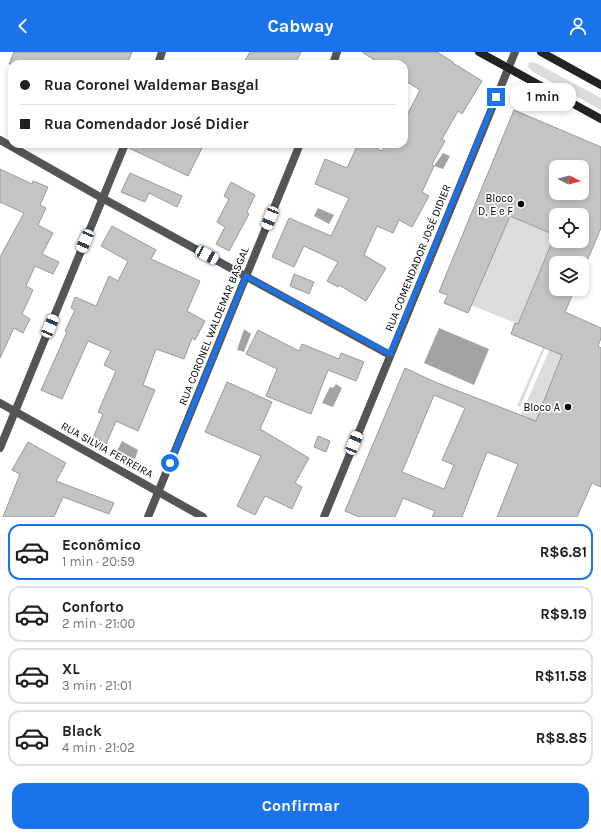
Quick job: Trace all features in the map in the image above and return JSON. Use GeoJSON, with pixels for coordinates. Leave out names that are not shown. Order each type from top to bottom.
{"type":"FeatureCollection","features":[{"type":"Feature","properties":{"kind":"main road"},"geometry":{"type":"LineString","coordinates":[[479,52],[601,119]]}},
{"type":"Feature","properties":{"kind":"main road"},"geometry":{"type":"LineString","coordinates":[[541,52],[601,85]]}},
{"type":"Feature","properties":{"kind":"street","name":"RUA COMENDADOR JOSÉ DIDIER"},"geometry":{"type":"LineString","coordinates":[[324,517],[514,52]]}},
{"type":"Feature","properties":{"kind":"street"},"geometry":{"type":"LineString","coordinates":[[14,148],[102,198],[390,354]]}},
{"type":"Feature","properties":{"kind":"street"},"geometry":{"type":"LineString","coordinates":[[0,448],[123,148]]}},
{"type":"Feature","properties":{"kind":"street","name":"RUA CORONEL WALDEMAR BASGAL"},"geometry":{"type":"LineString","coordinates":[[148,517],[298,148]]}},
{"type":"Feature","properties":{"kind":"street","name":"RUA SILVIA FERREIRA"},"geometry":{"type":"LineString","coordinates":[[0,403],[15,410],[203,517]]}},
{"type":"Feature","properties":{"kind":"shaded area"},"geometry":{"type":"Polygon","coordinates":[[[529,62],[536,63],[601,98],[601,110],[533,72],[528,67],[529,62]]]}},
{"type":"Feature","properties":{"kind":"shaded area"},"geometry":{"type":"Polygon","coordinates":[[[443,153],[450,156],[443,169],[434,166],[443,153]]]}},
{"type":"Feature","properties":{"kind":"shaded area"},"geometry":{"type":"Polygon","coordinates":[[[318,208],[334,215],[329,224],[314,216],[318,208]]]}},
{"type":"Feature","properties":{"kind":"shaded area"},"geometry":{"type":"Polygon","coordinates":[[[510,216],[549,232],[550,248],[518,324],[471,305],[510,216]]]}},
{"type":"Feature","properties":{"kind":"shaded area"},"geometry":{"type":"Polygon","coordinates":[[[439,328],[489,349],[474,385],[424,363],[439,328]]]}},
{"type":"Feature","properties":{"kind":"shaded area"},"geometry":{"type":"Polygon","coordinates":[[[244,329],[251,334],[244,352],[237,350],[244,329]]]}},
{"type":"Feature","properties":{"kind":"shaded area"},"geometry":{"type":"Polygon","coordinates":[[[552,344],[565,349],[536,421],[521,415],[552,344]]]}},
{"type":"Feature","properties":{"kind":"shaded area"},"geometry":{"type":"Polygon","coordinates":[[[543,347],[545,348],[520,407],[517,406],[543,347]]]}},
{"type":"Feature","properties":{"kind":"shaded area"},"geometry":{"type":"Polygon","coordinates":[[[336,384],[342,388],[333,407],[322,403],[330,387],[333,388],[336,384]]]}},
{"type":"Feature","properties":{"kind":"shaded area"},"geometry":{"type":"Polygon","coordinates":[[[122,441],[138,450],[135,459],[117,451],[122,441]]]}},
{"type":"Feature","properties":{"kind":"building"},"geometry":{"type":"Polygon","coordinates":[[[14,52],[132,52],[129,60],[11,60],[14,52]]]}},
{"type":"Feature","properties":{"kind":"building"},"geometry":{"type":"Polygon","coordinates":[[[250,52],[301,52],[297,60],[245,60],[250,52]]]}},
{"type":"Feature","properties":{"kind":"building"},"geometry":{"type":"Polygon","coordinates":[[[362,52],[437,52],[482,81],[462,114],[458,111],[442,139],[445,141],[432,164],[434,166],[422,192],[429,196],[412,227],[399,220],[393,233],[377,226],[364,255],[386,268],[366,301],[339,285],[338,287],[327,281],[338,262],[304,246],[294,267],[272,257],[289,218],[331,236],[349,198],[315,184],[325,159],[347,168],[356,148],[376,148],[382,151],[384,148],[408,148],[408,113],[420,90],[408,82],[408,60],[375,60],[362,52]]]}},
{"type":"Feature","properties":{"kind":"building"},"geometry":{"type":"Polygon","coordinates":[[[514,110],[601,147],[601,228],[589,256],[549,256],[549,296],[572,296],[565,312],[601,328],[601,338],[598,346],[601,348],[601,487],[592,483],[577,517],[497,517],[518,464],[487,452],[462,517],[432,517],[435,511],[403,498],[395,517],[359,517],[345,511],[405,368],[435,382],[536,421],[562,355],[511,334],[515,323],[518,324],[550,248],[589,248],[589,208],[549,208],[549,232],[510,216],[468,313],[444,303],[448,295],[439,292],[514,110]],[[434,395],[402,472],[444,489],[454,465],[442,460],[465,408],[434,395]]]}},
{"type":"Feature","properties":{"kind":"building"},"geometry":{"type":"Polygon","coordinates":[[[129,148],[202,148],[188,176],[129,148]]]}},
{"type":"Feature","properties":{"kind":"building"},"geometry":{"type":"Polygon","coordinates":[[[0,169],[32,184],[33,181],[48,187],[40,205],[46,208],[38,225],[53,233],[42,254],[59,262],[53,274],[35,266],[26,286],[33,290],[22,314],[30,319],[23,333],[14,328],[0,358],[0,257],[24,213],[0,202],[0,169]]]}},
{"type":"Feature","properties":{"kind":"building"},"geometry":{"type":"Polygon","coordinates":[[[130,173],[182,196],[177,207],[149,193],[145,202],[121,192],[130,173]]]}},
{"type":"Feature","properties":{"kind":"building"},"geometry":{"type":"Polygon","coordinates":[[[231,182],[255,195],[247,212],[249,214],[229,251],[216,244],[225,227],[217,222],[229,199],[224,196],[231,182]]]}},
{"type":"Feature","properties":{"kind":"building"},"geometry":{"type":"Polygon","coordinates":[[[112,226],[156,250],[151,259],[200,281],[187,311],[205,321],[195,340],[192,338],[184,359],[156,349],[143,385],[155,390],[138,431],[116,421],[106,444],[93,438],[103,414],[98,412],[116,371],[104,365],[111,351],[88,341],[62,399],[41,390],[67,332],[65,331],[75,310],[71,308],[75,297],[96,306],[109,276],[118,281],[128,261],[101,246],[112,226]]]}},
{"type":"Feature","properties":{"kind":"building"},"geometry":{"type":"Polygon","coordinates":[[[294,274],[314,282],[309,294],[290,286],[294,274]]]}},
{"type":"Feature","properties":{"kind":"building"},"geometry":{"type":"Polygon","coordinates":[[[258,330],[299,351],[302,344],[339,359],[341,353],[364,362],[356,381],[328,370],[311,414],[266,396],[277,369],[246,354],[258,330]]]}},
{"type":"Feature","properties":{"kind":"building"},"geometry":{"type":"Polygon","coordinates":[[[227,382],[272,402],[260,429],[309,458],[295,483],[302,487],[292,509],[265,496],[255,515],[237,506],[261,456],[205,432],[227,382]]]}},
{"type":"Feature","properties":{"kind":"building"},"geometry":{"type":"Polygon","coordinates":[[[318,436],[330,441],[326,452],[314,447],[318,436]]]}},
{"type":"Feature","properties":{"kind":"building"},"geometry":{"type":"Polygon","coordinates":[[[28,442],[66,463],[56,481],[114,503],[109,514],[63,497],[54,517],[3,517],[20,474],[12,470],[28,442]]]}},
{"type":"Feature","properties":{"kind":"place","name":"Bloco D, E e F"},"geometry":{"type":"Point","coordinates":[521,204]}},
{"type":"Feature","properties":{"kind":"place","name":"Bloco A"},"geometry":{"type":"Point","coordinates":[568,407]}},
{"type":"Feature","properties":{"kind":"route"},"geometry":{"type":"LineString","coordinates":[[170,463],[246,276],[390,354],[496,97]]}}]}
